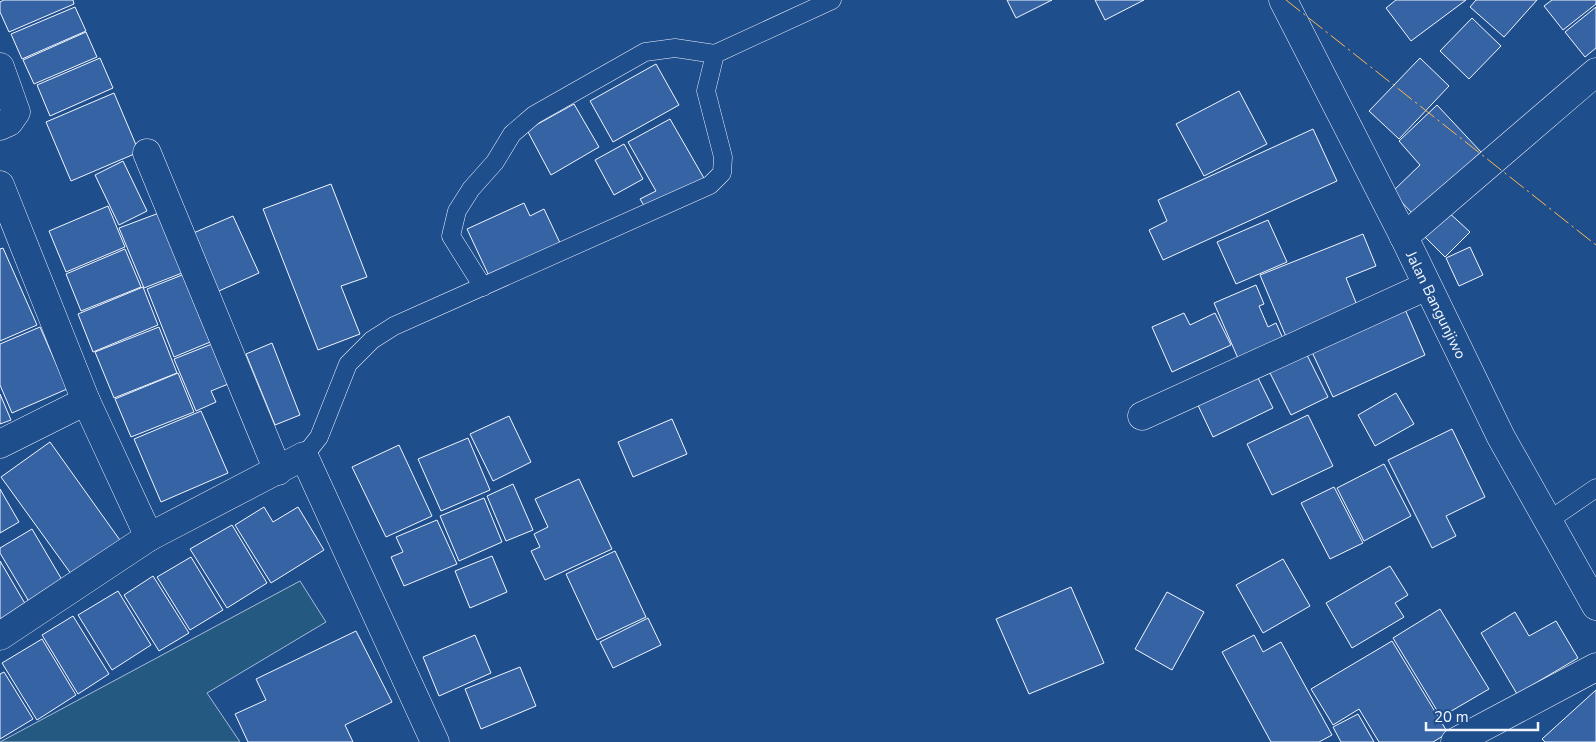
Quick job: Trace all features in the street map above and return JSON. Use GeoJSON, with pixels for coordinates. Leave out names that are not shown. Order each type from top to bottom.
{"type":"FeatureCollection","features":[{"type":"Feature","properties":{"kind":"street","name":"Jalan Bangunjiwo"},"geometry":{"type":"LineString","coordinates":[[1283,0],[1404,238],[1501,437],[1596,606]]}},
{"type":"Feature","properties":{"kind":"street"},"geometry":{"type":"LineString","coordinates":[[0,67],[16,112],[9,122],[0,126]]}},
{"type":"Feature","properties":{"kind":"street"},"geometry":{"type":"LineString","coordinates":[[1404,238],[1596,72]]}},
{"type":"Feature","properties":{"kind":"street"},"geometry":{"type":"LineString","coordinates":[[147,153],[278,470]]}},
{"type":"Feature","properties":{"kind":"street"},"geometry":{"type":"LineString","coordinates":[[0,185],[86,401],[149,537]]}},
{"type":"Feature","properties":{"kind":"street"},"geometry":{"type":"LineString","coordinates":[[1142,416],[1427,286]]}},
{"type":"Feature","properties":{"kind":"street"},"geometry":{"type":"LineString","coordinates":[[0,444],[86,401]]}},
{"type":"Feature","properties":{"kind":"street"},"geometry":{"type":"LineString","coordinates":[[0,636],[149,537],[304,456],[435,742]]}},
{"type":"Feature","properties":{"kind":"street"},"geometry":{"type":"LineString","coordinates":[[1455,742],[1596,667]]}},
{"type":"Feature","properties":{"kind":"lane"},"geometry":{"type":"LineString","coordinates":[[483,288],[451,236],[457,211],[471,189],[495,162],[512,134],[534,115],[645,52],[676,48],[715,54],[832,0]]}},
{"type":"Feature","properties":{"kind":"lane"},"geometry":{"type":"LineString","coordinates":[[304,456],[319,437],[348,364],[372,340],[394,326],[483,288],[710,185],[722,173],[723,157],[706,91],[715,54]]}},
{"type":"Feature","properties":{"kind":"lane"},"geometry":{"type":"LineString","coordinates":[[1548,521],[1596,488]]}},
{"type":"Feature","properties":{"kind":"shaded area"},"geometry":{"type":"Polygon","coordinates":[[[300,581],[326,622],[207,693],[240,742],[0,742],[300,581]]]}},
{"type":"Feature","properties":{"kind":"building"},"geometry":{"type":"Polygon","coordinates":[[[4,0],[73,0],[74,4],[9,32],[0,12],[0,2],[4,0]]]}},
{"type":"Feature","properties":{"kind":"building"},"geometry":{"type":"Polygon","coordinates":[[[1007,0],[1052,0],[1016,18],[1007,0]]]}},
{"type":"Feature","properties":{"kind":"building"},"geometry":{"type":"Polygon","coordinates":[[[1095,0],[1144,0],[1105,20],[1095,0]]]}},
{"type":"Feature","properties":{"kind":"building"},"geometry":{"type":"Polygon","coordinates":[[[1396,0],[1466,0],[1411,41],[1386,8],[1396,0]]]}},
{"type":"Feature","properties":{"kind":"building"},"geometry":{"type":"Polygon","coordinates":[[[1476,0],[1537,0],[1504,37],[1470,7],[1476,0]]]}},
{"type":"Feature","properties":{"kind":"building"},"geometry":{"type":"Polygon","coordinates":[[[1552,0],[1596,0],[1596,4],[1563,30],[1544,6],[1552,0]]]}},
{"type":"Feature","properties":{"kind":"building"},"geometry":{"type":"Polygon","coordinates":[[[75,7],[86,31],[22,59],[11,34],[75,7]]]}},
{"type":"Feature","properties":{"kind":"building"},"geometry":{"type":"Polygon","coordinates":[[[1596,7],[1596,48],[1585,57],[1565,32],[1596,7]]]}},
{"type":"Feature","properties":{"kind":"building"},"geometry":{"type":"Polygon","coordinates":[[[1472,18],[1501,46],[1469,79],[1440,51],[1472,18]]]}},
{"type":"Feature","properties":{"kind":"building"},"geometry":{"type":"Polygon","coordinates":[[[86,32],[97,57],[34,84],[23,60],[86,32]]]}},
{"type":"Feature","properties":{"kind":"building"},"geometry":{"type":"Polygon","coordinates":[[[100,58],[113,88],[50,116],[37,85],[100,58]]]}},
{"type":"Feature","properties":{"kind":"building"},"geometry":{"type":"Polygon","coordinates":[[[1420,58],[1449,86],[1399,139],[1369,111],[1420,58]]]}},
{"type":"Feature","properties":{"kind":"building"},"geometry":{"type":"Polygon","coordinates":[[[656,64],[679,105],[613,142],[590,101],[656,64]]]}},
{"type":"Feature","properties":{"kind":"building"},"geometry":{"type":"Polygon","coordinates":[[[1239,91],[1267,144],[1204,176],[1176,124],[1239,91]]]}},
{"type":"Feature","properties":{"kind":"building"},"geometry":{"type":"Polygon","coordinates":[[[114,93],[139,152],[71,181],[46,122],[114,93]]]}},
{"type":"Feature","properties":{"kind":"building"},"geometry":{"type":"Polygon","coordinates":[[[574,104],[599,147],[551,175],[527,130],[574,104]]]}},
{"type":"Feature","properties":{"kind":"building"},"geometry":{"type":"Polygon","coordinates":[[[1437,105],[1481,152],[1414,215],[1392,192],[1420,165],[1399,141],[1437,105]]]}},
{"type":"Feature","properties":{"kind":"building"},"geometry":{"type":"Polygon","coordinates":[[[670,119],[705,180],[648,212],[640,199],[656,191],[628,142],[670,119]]]}},
{"type":"Feature","properties":{"kind":"building"},"geometry":{"type":"Polygon","coordinates":[[[1313,129],[1337,181],[1163,260],[1149,230],[1167,221],[1158,200],[1313,129]]]}},
{"type":"Feature","properties":{"kind":"building"},"geometry":{"type":"Polygon","coordinates":[[[624,144],[643,179],[614,195],[595,160],[624,144]]]}},
{"type":"Feature","properties":{"kind":"building"},"geometry":{"type":"Polygon","coordinates":[[[123,161],[147,211],[119,225],[95,175],[123,161]]]}},
{"type":"Feature","properties":{"kind":"building"},"geometry":{"type":"Polygon","coordinates":[[[331,184],[367,277],[341,286],[360,334],[318,350],[263,209],[331,184]]]}},
{"type":"Feature","properties":{"kind":"building"},"geometry":{"type":"Polygon","coordinates":[[[524,203],[530,216],[544,209],[561,245],[490,278],[467,229],[524,203]]]}},
{"type":"Feature","properties":{"kind":"building"},"geometry":{"type":"Polygon","coordinates":[[[108,206],[125,247],[66,272],[49,231],[108,206]]]}},
{"type":"Feature","properties":{"kind":"building"},"geometry":{"type":"Polygon","coordinates":[[[1446,210],[1470,232],[1445,257],[1422,234],[1446,210]]]}},
{"type":"Feature","properties":{"kind":"building"},"geometry":{"type":"Polygon","coordinates":[[[159,213],[182,273],[144,288],[119,228],[159,213]]]}},
{"type":"Feature","properties":{"kind":"building"},"geometry":{"type":"Polygon","coordinates":[[[233,216],[259,273],[210,295],[184,237],[233,216]]]}},
{"type":"Feature","properties":{"kind":"building"},"geometry":{"type":"Polygon","coordinates":[[[1268,220],[1287,262],[1236,284],[1217,242],[1268,220]]]}},
{"type":"Feature","properties":{"kind":"building"},"geometry":{"type":"Polygon","coordinates":[[[1363,234],[1376,266],[1346,278],[1359,310],[1287,339],[1260,275],[1363,234]]]}},
{"type":"Feature","properties":{"kind":"building"},"geometry":{"type":"Polygon","coordinates":[[[1470,247],[1483,275],[1459,286],[1446,258],[1470,247]]]}},
{"type":"Feature","properties":{"kind":"building"},"geometry":{"type":"Polygon","coordinates":[[[3,248],[37,325],[0,341],[0,249],[3,248]]]}},
{"type":"Feature","properties":{"kind":"building"},"geometry":{"type":"Polygon","coordinates":[[[125,249],[141,287],[81,311],[66,274],[125,249]]]}},
{"type":"Feature","properties":{"kind":"building"},"geometry":{"type":"Polygon","coordinates":[[[187,273],[215,340],[174,357],[147,289],[187,273]]]}},
{"type":"Feature","properties":{"kind":"building"},"geometry":{"type":"Polygon","coordinates":[[[1256,285],[1264,304],[1259,306],[1268,327],[1276,323],[1285,343],[1240,363],[1214,303],[1256,285]]]}},
{"type":"Feature","properties":{"kind":"building"},"geometry":{"type":"Polygon","coordinates":[[[143,287],[158,325],[93,352],[78,314],[143,287]]]}},
{"type":"Feature","properties":{"kind":"building"},"geometry":{"type":"Polygon","coordinates":[[[1404,307],[1425,355],[1333,397],[1311,350],[1404,307]]]}},
{"type":"Feature","properties":{"kind":"building"},"geometry":{"type":"Polygon","coordinates":[[[1184,313],[1190,325],[1215,313],[1231,345],[1172,372],[1152,327],[1184,313]]]}},
{"type":"Feature","properties":{"kind":"building"},"geometry":{"type":"Polygon","coordinates":[[[40,327],[67,389],[12,413],[0,385],[0,344],[40,327]]]}},
{"type":"Feature","properties":{"kind":"building"},"geometry":{"type":"Polygon","coordinates":[[[159,327],[177,373],[114,398],[95,352],[159,327]]]}},
{"type":"Feature","properties":{"kind":"building"},"geometry":{"type":"Polygon","coordinates":[[[217,342],[233,382],[211,391],[216,402],[196,411],[174,359],[217,342]]]}},
{"type":"Feature","properties":{"kind":"building"},"geometry":{"type":"Polygon","coordinates":[[[272,343],[300,415],[275,425],[246,354],[272,343]]]}},
{"type":"Feature","properties":{"kind":"building"},"geometry":{"type":"Polygon","coordinates":[[[1305,351],[1328,397],[1291,415],[1268,369],[1305,351]]]}},
{"type":"Feature","properties":{"kind":"building"},"geometry":{"type":"Polygon","coordinates":[[[1254,370],[1273,408],[1213,437],[1195,399],[1254,370]]]}},
{"type":"Feature","properties":{"kind":"building"},"geometry":{"type":"Polygon","coordinates":[[[178,373],[194,412],[131,437],[115,399],[178,373]]]}},
{"type":"Feature","properties":{"kind":"building"},"geometry":{"type":"Polygon","coordinates":[[[1396,393],[1414,424],[1375,446],[1358,415],[1396,393]]]}},
{"type":"Feature","properties":{"kind":"building"},"geometry":{"type":"Polygon","coordinates":[[[0,394],[11,420],[0,424],[0,394]]]}},
{"type":"Feature","properties":{"kind":"building"},"geometry":{"type":"Polygon","coordinates":[[[201,411],[228,473],[161,502],[134,439],[201,411]]]}},
{"type":"Feature","properties":{"kind":"building"},"geometry":{"type":"Polygon","coordinates":[[[1308,415],[1333,466],[1272,495],[1247,444],[1308,415]]]}},
{"type":"Feature","properties":{"kind":"building"},"geometry":{"type":"Polygon","coordinates":[[[509,416],[531,462],[493,481],[470,434],[509,416]]]}},
{"type":"Feature","properties":{"kind":"building"},"geometry":{"type":"Polygon","coordinates":[[[672,419],[687,454],[633,477],[618,442],[672,419]]]}},
{"type":"Feature","properties":{"kind":"building"},"geometry":{"type":"Polygon","coordinates":[[[1452,429],[1485,497],[1446,516],[1456,536],[1432,548],[1388,460],[1452,429]]]}},
{"type":"Feature","properties":{"kind":"building"},"geometry":{"type":"Polygon","coordinates":[[[468,438],[490,490],[441,511],[418,459],[468,438]]]}},
{"type":"Feature","properties":{"kind":"building"},"geometry":{"type":"Polygon","coordinates":[[[50,442],[122,543],[74,578],[1,477],[50,442]]]}},
{"type":"Feature","properties":{"kind":"building"},"geometry":{"type":"Polygon","coordinates":[[[399,445],[432,516],[386,537],[352,467],[399,445]]]}},
{"type":"Feature","properties":{"kind":"building"},"geometry":{"type":"Polygon","coordinates":[[[1384,464],[1411,516],[1364,541],[1337,488],[1384,464]]]}},
{"type":"Feature","properties":{"kind":"building"},"geometry":{"type":"Polygon","coordinates":[[[579,479],[612,549],[545,580],[531,551],[540,547],[534,534],[548,527],[535,499],[579,479]]]}},
{"type":"Feature","properties":{"kind":"building"},"geometry":{"type":"Polygon","coordinates":[[[513,484],[533,530],[506,541],[487,496],[513,484]]]}},
{"type":"Feature","properties":{"kind":"building"},"geometry":{"type":"Polygon","coordinates":[[[1334,487],[1363,543],[1330,559],[1301,503],[1334,487]]]}},
{"type":"Feature","properties":{"kind":"building"},"geometry":{"type":"Polygon","coordinates":[[[0,489],[19,522],[0,533],[0,489]]]}},
{"type":"Feature","properties":{"kind":"building"},"geometry":{"type":"Polygon","coordinates":[[[484,498],[502,542],[459,561],[440,516],[484,498]]]}},
{"type":"Feature","properties":{"kind":"building"},"geometry":{"type":"Polygon","coordinates":[[[264,507],[273,522],[298,507],[324,550],[271,583],[235,525],[264,507]]]}},
{"type":"Feature","properties":{"kind":"building"},"geometry":{"type":"Polygon","coordinates":[[[437,520],[457,564],[404,586],[391,557],[403,552],[396,537],[437,520]]]}},
{"type":"Feature","properties":{"kind":"building"},"geometry":{"type":"Polygon","coordinates":[[[232,525],[267,583],[227,608],[190,549],[232,525]]]}},
{"type":"Feature","properties":{"kind":"building"},"geometry":{"type":"Polygon","coordinates":[[[32,529],[68,590],[34,610],[0,553],[0,548],[32,529]]]}},
{"type":"Feature","properties":{"kind":"building"},"geometry":{"type":"Polygon","coordinates":[[[615,551],[646,617],[597,640],[566,574],[615,551]]]}},
{"type":"Feature","properties":{"kind":"building"},"geometry":{"type":"Polygon","coordinates":[[[492,556],[507,592],[470,608],[455,571],[492,556]]]}},
{"type":"Feature","properties":{"kind":"building"},"geometry":{"type":"Polygon","coordinates":[[[191,557],[223,610],[190,630],[157,577],[191,557]]]}},
{"type":"Feature","properties":{"kind":"building"},"geometry":{"type":"Polygon","coordinates":[[[1283,559],[1310,606],[1263,633],[1236,585],[1283,559]]]}},
{"type":"Feature","properties":{"kind":"building"},"geometry":{"type":"Polygon","coordinates":[[[0,561],[30,612],[0,630],[0,561]]]}},
{"type":"Feature","properties":{"kind":"building"},"geometry":{"type":"Polygon","coordinates":[[[1390,566],[1408,595],[1395,603],[1404,617],[1352,648],[1326,603],[1390,566]]]}},
{"type":"Feature","properties":{"kind":"building"},"geometry":{"type":"Polygon","coordinates":[[[153,576],[189,633],[159,651],[124,595],[153,576]]]}},
{"type":"Feature","properties":{"kind":"building"},"geometry":{"type":"Polygon","coordinates":[[[1071,587],[1104,663],[1029,694],[996,619],[1071,587]]]}},
{"type":"Feature","properties":{"kind":"building"},"geometry":{"type":"Polygon","coordinates":[[[118,591],[151,645],[112,670],[78,615],[118,591]]]}},
{"type":"Feature","properties":{"kind":"building"},"geometry":{"type":"Polygon","coordinates":[[[1167,592],[1204,612],[1172,670],[1135,649],[1167,592]]]}},
{"type":"Feature","properties":{"kind":"building"},"geometry":{"type":"Polygon","coordinates":[[[1440,609],[1489,689],[1441,717],[1393,638],[1440,609]]]}},
{"type":"Feature","properties":{"kind":"building"},"geometry":{"type":"Polygon","coordinates":[[[1515,612],[1529,636],[1556,621],[1578,658],[1517,694],[1481,633],[1515,612]]]}},
{"type":"Feature","properties":{"kind":"building"},"geometry":{"type":"Polygon","coordinates":[[[73,616],[109,674],[78,694],[42,635],[73,616]]]}},
{"type":"Feature","properties":{"kind":"building"},"geometry":{"type":"Polygon","coordinates":[[[648,618],[661,645],[613,668],[600,642],[648,618]]]}},
{"type":"Feature","properties":{"kind":"building"},"geometry":{"type":"Polygon","coordinates":[[[356,631],[392,702],[345,725],[353,742],[248,742],[235,714],[266,700],[256,679],[356,631]]]}},
{"type":"Feature","properties":{"kind":"building"},"geometry":{"type":"Polygon","coordinates":[[[475,635],[491,673],[439,696],[423,657],[475,635]]]}},
{"type":"Feature","properties":{"kind":"building"},"geometry":{"type":"Polygon","coordinates":[[[1254,635],[1263,652],[1281,642],[1332,735],[1319,742],[1271,742],[1222,652],[1254,635]]]}},
{"type":"Feature","properties":{"kind":"building"},"geometry":{"type":"Polygon","coordinates":[[[42,639],[76,695],[37,720],[2,663],[42,639]]]}},
{"type":"Feature","properties":{"kind":"building"},"geometry":{"type":"Polygon","coordinates":[[[1392,641],[1448,733],[1433,742],[1379,742],[1359,709],[1333,725],[1311,689],[1392,641]]]}},
{"type":"Feature","properties":{"kind":"building"},"geometry":{"type":"Polygon","coordinates":[[[520,667],[536,706],[481,729],[465,689],[520,667]]]}},
{"type":"Feature","properties":{"kind":"building"},"geometry":{"type":"Polygon","coordinates":[[[4,672],[33,719],[0,739],[0,674],[4,672]]]}},
{"type":"Feature","properties":{"kind":"building"},"geometry":{"type":"Polygon","coordinates":[[[1596,690],[1596,742],[1545,742],[1542,739],[1596,690]]]}},
{"type":"Feature","properties":{"kind":"building"},"geometry":{"type":"Polygon","coordinates":[[[1358,714],[1374,742],[1341,742],[1333,727],[1358,714]]]}},
{"type":"Feature","properties":{"kind":"power"},"geometry":{"type":"LineString","coordinates":[[1286,0],[1596,245]]}}]}
